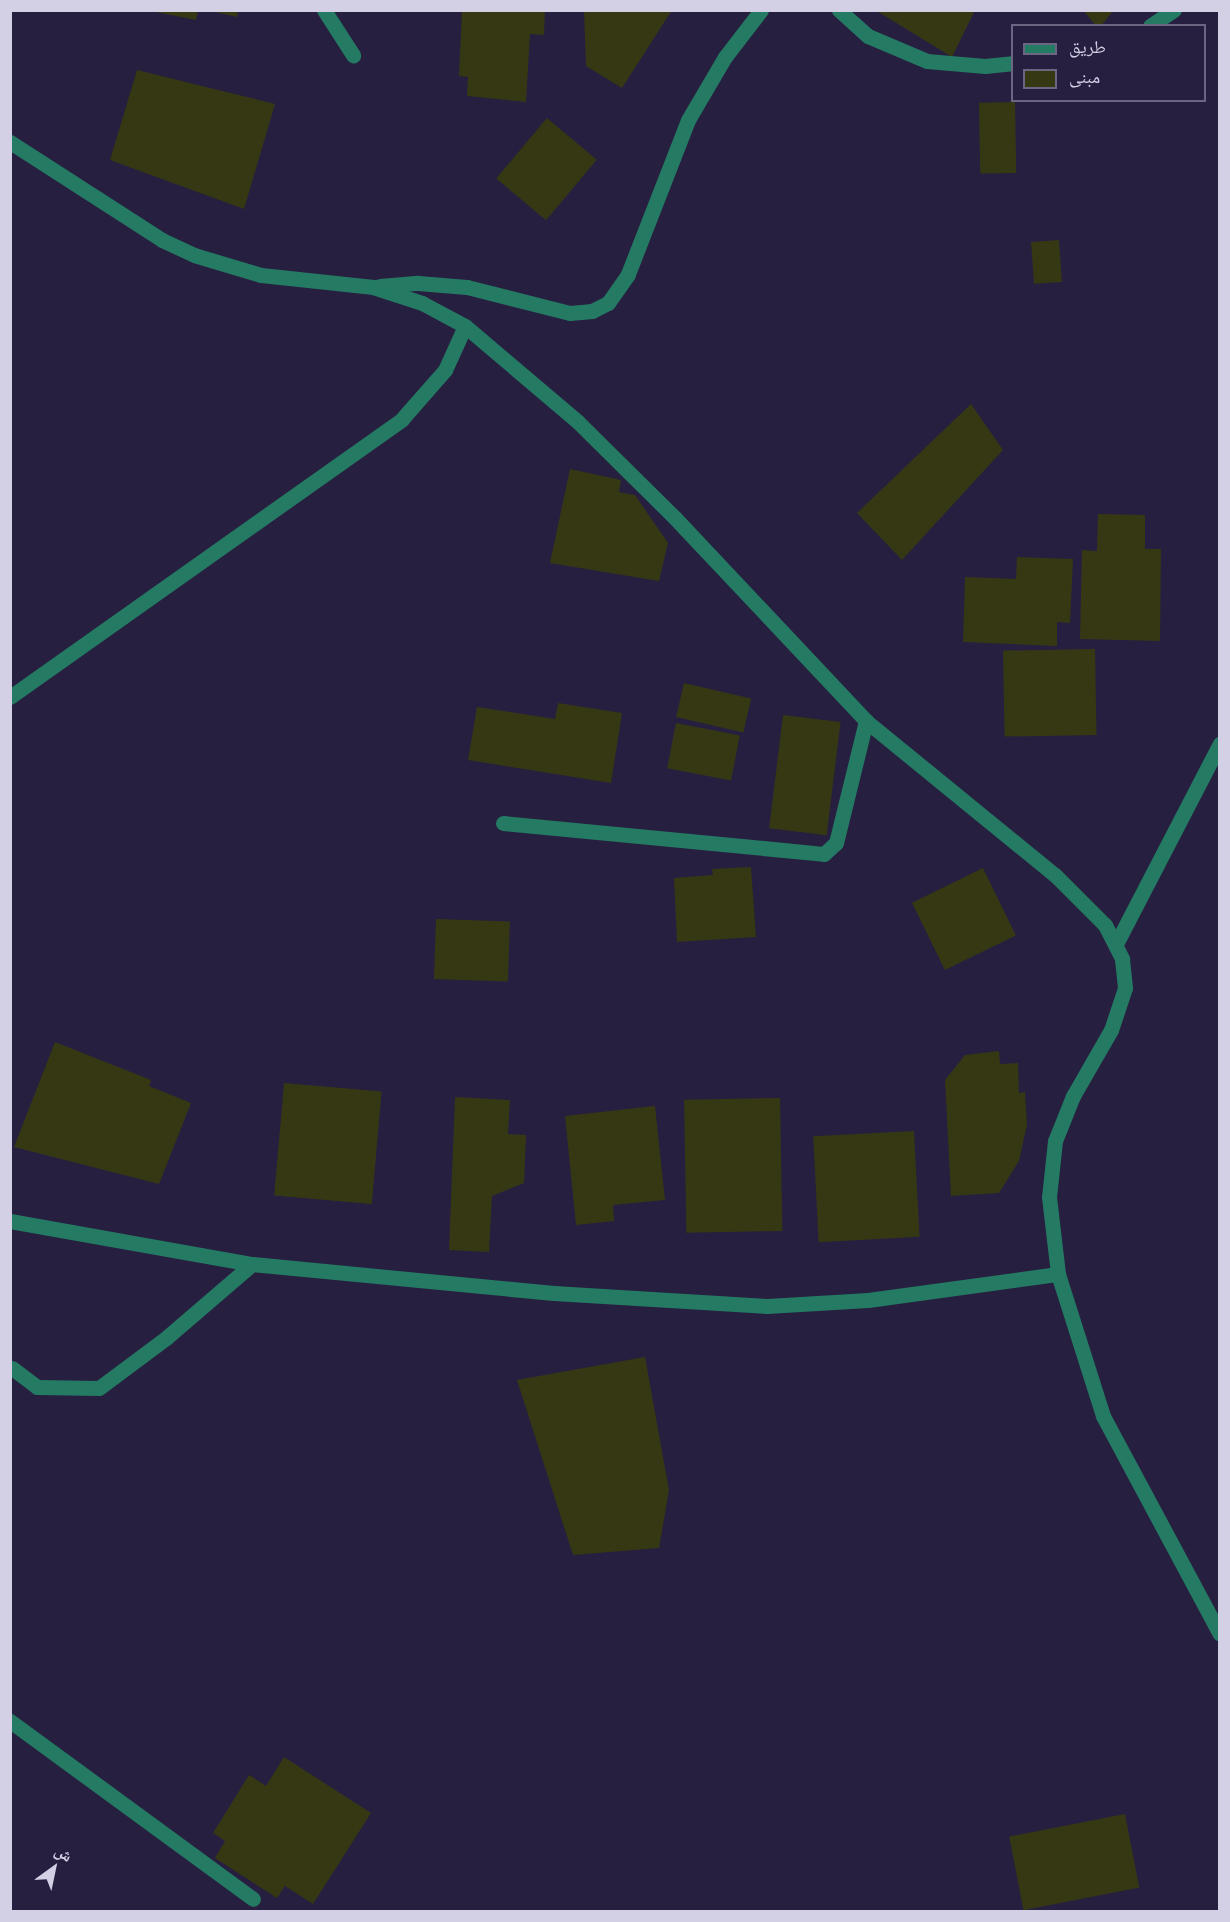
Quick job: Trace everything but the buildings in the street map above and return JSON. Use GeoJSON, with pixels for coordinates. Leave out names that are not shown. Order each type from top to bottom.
{"type":"FeatureCollection","features":[{"type":"Feature","properties":{"kind":"street"},"geometry":{"type":"LineString","coordinates":[[324,10],[353,55]]}},
{"type":"Feature","properties":{"kind":"street"},"geometry":{"type":"LineString","coordinates":[[10,142],[162,240],[194,255],[261,275],[374,286],[418,283],[467,287],[570,313],[592,311],[608,303],[628,274],[688,120],[724,57],[758,16],[742,10]]}},
{"type":"Feature","properties":{"kind":"street"},"geometry":{"type":"LineString","coordinates":[[839,10],[868,36],[927,61],[985,66],[1011,63]]}},
{"type":"Feature","properties":{"kind":"street"},"geometry":{"type":"LineString","coordinates":[[1153,24],[1174,10]]}},
{"type":"Feature","properties":{"kind":"street"},"geometry":{"type":"LineString","coordinates":[[374,286],[422,303],[465,326],[578,422],[866,721],[1076,893],[1105,925],[1116,944],[1126,974],[1122,1002],[1111,1030],[1073,1096],[1055,1141],[1049,1197],[1058,1274],[1103,1416],[1220,1634]]}},
{"type":"Feature","properties":{"kind":"street"},"geometry":{"type":"LineString","coordinates":[[10,697],[402,419],[445,370],[465,326]]}},
{"type":"Feature","properties":{"kind":"street"},"geometry":{"type":"LineString","coordinates":[[503,823],[824,854],[836,843],[866,721]]}},
{"type":"Feature","properties":{"kind":"street"},"geometry":{"type":"LineString","coordinates":[[1116,944],[1220,743]]}},
{"type":"Feature","properties":{"kind":"street"},"geometry":{"type":"LineString","coordinates":[[10,1221],[252,1264],[554,1293],[767,1306],[868,1300],[1058,1274]]}},
{"type":"Feature","properties":{"kind":"street"},"geometry":{"type":"LineString","coordinates":[[12,1368],[37,1387],[99,1388],[166,1338],[252,1264]]}},
{"type":"Feature","properties":{"kind":"street"},"geometry":{"type":"LineString","coordinates":[[10,1721],[253,1899]]}}]}
